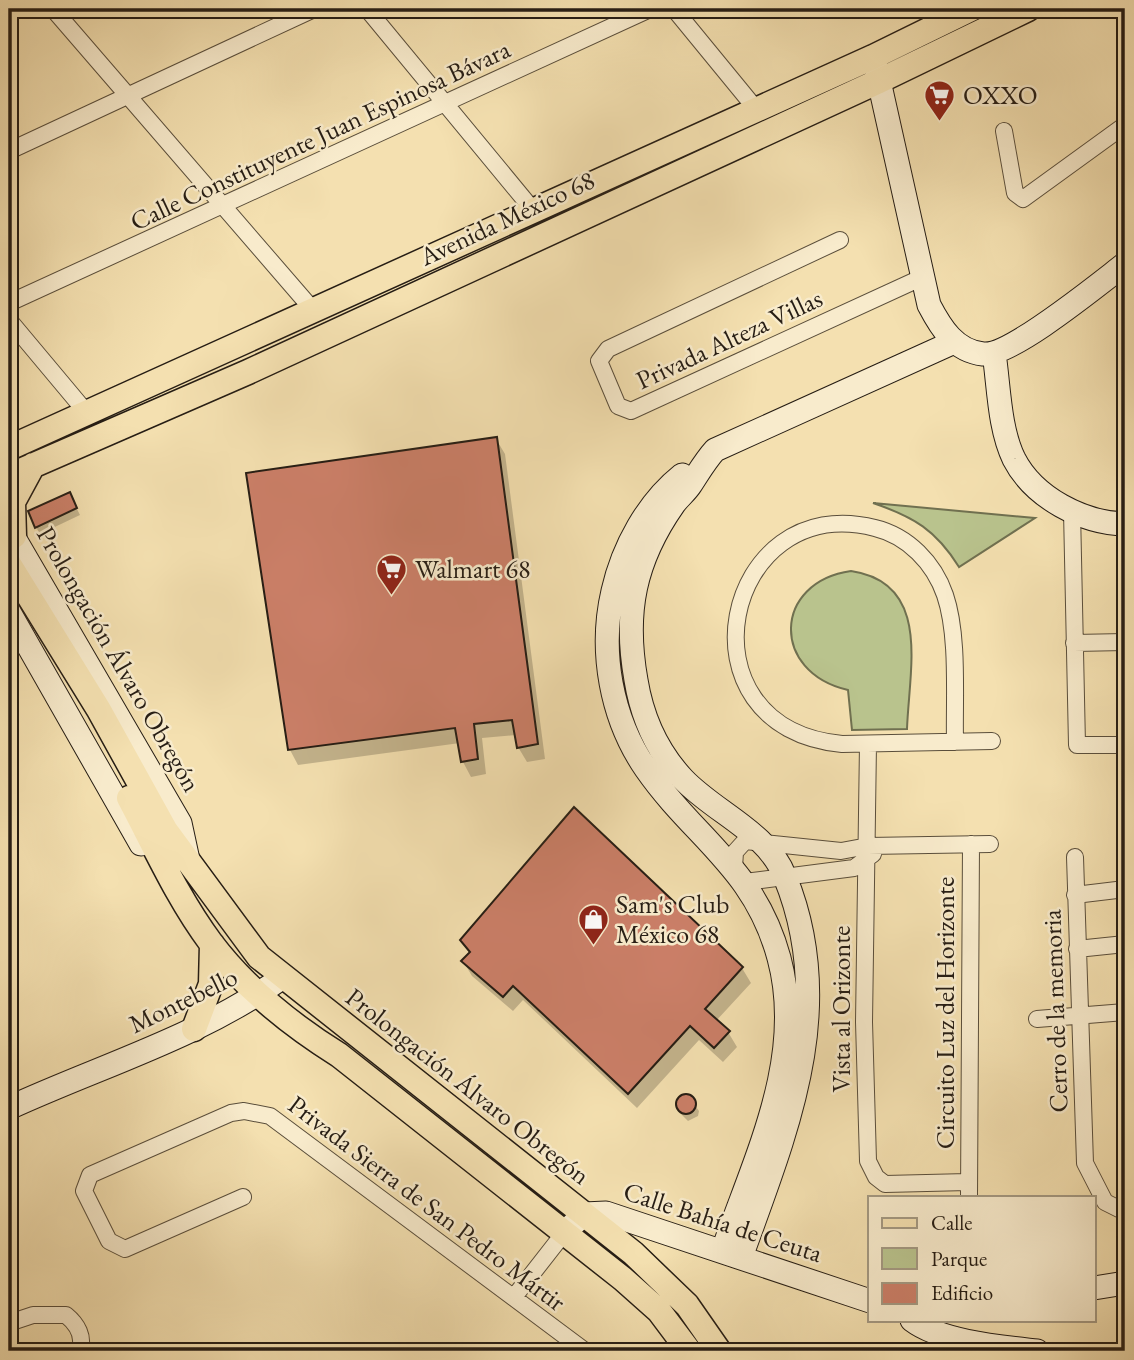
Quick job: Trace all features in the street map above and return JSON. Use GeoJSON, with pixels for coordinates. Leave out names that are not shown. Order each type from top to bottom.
{"type":"FeatureCollection","features":[{"type":"Feature","properties":{"kind":"main road","name":"Avenida México 68"},"geometry":{"type":"LineString","coordinates":[[9,448],[873,57],[971,9]]}},
{"type":"Feature","properties":{"kind":"main road","name":"Avenida México 68"},"geometry":{"type":"LineString","coordinates":[[9,476],[248,372],[879,81],[1028,9]]}},
{"type":"Feature","properties":{"kind":"main road"},"geometry":{"type":"LineString","coordinates":[[11,533],[13,502],[33,465]]}},
{"type":"Feature","properties":{"kind":"main road","name":"Prolongación Álvaro Obregón"},"geometry":{"type":"LineString","coordinates":[[9,564],[92,714],[173,882],[212,944],[289,1022],[339,1055],[653,1305],[689,1351]]}},
{"type":"Feature","properties":{"kind":"main road","name":"Prolongación Álvaro Obregón"},"geometry":{"type":"LineString","coordinates":[[9,591],[92,714],[166,831],[259,957],[584,1214],[665,1282],[687,1305],[719,1351]]}},
{"type":"Feature","properties":{"kind":"main road"},"geometry":{"type":"LineString","coordinates":[[194,1029],[211,984],[212,944]]}},
{"type":"Feature","properties":{"kind":"street"},"geometry":{"type":"LineString","coordinates":[[53,9],[313,310]]}},
{"type":"Feature","properties":{"kind":"street"},"geometry":{"type":"LineString","coordinates":[[9,151],[314,9]]}},
{"type":"Feature","properties":{"kind":"street"},"geometry":{"type":"LineString","coordinates":[[367,9],[533,210]]}},
{"type":"Feature","properties":{"kind":"street","name":"Calle Constituyente Juan Espinosa Bávara"},"geometry":{"type":"LineString","coordinates":[[9,303],[447,105],[650,9]]}},
{"type":"Feature","properties":{"kind":"street"},"geometry":{"type":"LineString","coordinates":[[674,9],[756,109]]}},
{"type":"Feature","properties":{"kind":"street"},"geometry":{"type":"LineString","coordinates":[[873,57],[929,305],[941,328],[954,342],[983,354],[994,353],[1015,344],[1125,264]]}},
{"type":"Feature","properties":{"kind":"street"},"geometry":{"type":"LineString","coordinates":[[1004,131],[1015,193],[1023,199],[1125,125]]}},
{"type":"Feature","properties":{"kind":"street","name":"Privada Alteza Villas"},"geometry":{"type":"LineString","coordinates":[[840,240],[608,349],[599,361],[618,406],[631,411],[923,277]]}},
{"type":"Feature","properties":{"kind":"street"},"geometry":{"type":"LineString","coordinates":[[9,320],[86,412]]}},
{"type":"Feature","properties":{"kind":"street"},"geometry":{"type":"LineString","coordinates":[[732,1253],[796,1098],[807,1036],[804,951],[800,922],[785,875],[761,841],[703,798],[664,756],[643,712],[636,682],[629,629],[636,583],[649,547],[698,469],[715,450],[732,440],[954,342]]}},
{"type":"Feature","properties":{"kind":"street"},"geometry":{"type":"LineString","coordinates":[[994,353],[1007,438],[1014,458],[1034,485],[1072,511],[1125,524]]}},
{"type":"Feature","properties":{"kind":"street"},"geometry":{"type":"LineString","coordinates":[[698,469],[681,475],[654,503],[621,562],[608,609],[608,664],[614,698],[636,754],[660,786],[739,875],[761,910],[779,958],[787,1030],[778,1091],[732,1253]]}},
{"type":"Feature","properties":{"kind":"street"},"geometry":{"type":"LineString","coordinates":[[1072,511],[1077,745],[1125,745]]}},
{"type":"Feature","properties":{"kind":"street"},"geometry":{"type":"LineString","coordinates":[[956,742],[951,617],[945,595],[933,569],[906,542],[883,530],[853,523],[826,524],[791,538],[757,569],[736,612],[736,655],[752,696],[785,727],[810,740],[868,744],[956,742],[992,741]]}},
{"type":"Feature","properties":{"kind":"street","name":"Prolongación Álvaro Obregón"},"geometry":{"type":"LineString","coordinates":[[11,533],[180,823],[188,860]]}},
{"type":"Feature","properties":{"kind":"street","name":"Prolongación Álvaro Obregón"},"geometry":{"type":"LineString","coordinates":[[9,612],[143,848],[173,882]]}},
{"type":"Feature","properties":{"kind":"street"},"geometry":{"type":"LineString","coordinates":[[1074,643],[1125,642]]}},
{"type":"Feature","properties":{"kind":"street","name":"Vista al Orizonte"},"geometry":{"type":"LineString","coordinates":[[868,744],[864,1010],[868,1161],[876,1177],[886,1184],[968,1189]]}},
{"type":"Feature","properties":{"kind":"street"},"geometry":{"type":"LineString","coordinates":[[739,875],[738,846],[745,841],[761,841],[790,848],[868,851]]}},
{"type":"Feature","properties":{"kind":"street","name":"Circuito Luz del Horizonte"},"geometry":{"type":"LineString","coordinates":[[968,1189],[971,844]]}},
{"type":"Feature","properties":{"kind":"street","name":"Circuito Luz del Horizonte"},"geometry":{"type":"LineString","coordinates":[[868,851],[885,845],[990,844]]}},
{"type":"Feature","properties":{"kind":"street"},"geometry":{"type":"LineString","coordinates":[[739,875],[765,882],[785,875],[854,868],[868,851]]}},
{"type":"Feature","properties":{"kind":"street","name":"Cerro de la memoria"},"geometry":{"type":"LineString","coordinates":[[1076,857],[1078,1016],[1085,1163],[1100,1196],[1123,1212]]}},
{"type":"Feature","properties":{"kind":"street"},"geometry":{"type":"LineString","coordinates":[[1075,895],[1125,889]]}},
{"type":"Feature","properties":{"kind":"street"},"geometry":{"type":"LineString","coordinates":[[1077,949],[1125,944]]}},
{"type":"Feature","properties":{"kind":"street","name":"Montebello"},"geometry":{"type":"LineString","coordinates":[[9,1108],[194,1029],[259,994],[283,977]]}},
{"type":"Feature","properties":{"kind":"street"},"geometry":{"type":"LineString","coordinates":[[1037,1019],[1125,1013]]}},
{"type":"Feature","properties":{"kind":"street","name":"Privada Sierra de San Pedro Mártir"},"geometry":{"type":"LineString","coordinates":[[243,1197],[125,1249],[109,1241],[84,1191],[90,1175],[162,1141],[231,1113],[257,1112],[284,1123],[585,1351]]}},
{"type":"Feature","properties":{"kind":"street","name":"Calle Bahía de Ceuta"},"geometry":{"type":"LineString","coordinates":[[564,1233],[584,1214],[596,1211],[614,1214],[868,1300]]}},
{"type":"Feature","properties":{"kind":"street"},"geometry":{"type":"LineString","coordinates":[[514,1297],[564,1233]]}},
{"type":"Feature","properties":{"kind":"street"},"geometry":{"type":"LineString","coordinates":[[1096,1288],[1125,1283]]}},
{"type":"Feature","properties":{"kind":"street"},"geometry":{"type":"LineString","coordinates":[[9,1323],[33,1315],[66,1315],[80,1333],[82,1343],[79,1351]]}},
{"type":"Feature","properties":{"kind":"street"},"geometry":{"type":"LineString","coordinates":[[916,1322],[928,1329],[964,1339],[1037,1351]]}},
{"type":"Feature","properties":{"kind":"green space"},"geometry":{"type":"Polygon","coordinates":[[[873,503],[1035,518],[959,567],[942,543],[923,526],[873,503]]]}},
{"type":"Feature","properties":{"kind":"green space"},"geometry":{"type":"Polygon","coordinates":[[[851,571],[877,579],[894,592],[905,610],[912,656],[907,729],[852,730],[848,690],[823,680],[805,665],[794,647],[791,628],[795,609],[807,592],[825,579],[851,571]]]}},
{"type":"Feature","properties":{"kind":"building","name":"Walmart 68"},"geometry":{"type":"Polygon","coordinates":[[[497,437],[538,744],[517,748],[512,720],[474,724],[478,759],[461,762],[455,728],[288,750],[246,473],[497,437]]]}},
{"type":"Feature","properties":{"kind":"building"},"geometry":{"type":"Polygon","coordinates":[[[70,492],[77,508],[35,528],[28,511],[70,492]]]}},
{"type":"Feature","properties":{"kind":"building","name":"Sam's Club México 68"},"geometry":{"type":"Polygon","coordinates":[[[574,807],[743,967],[705,1009],[730,1031],[714,1048],[690,1026],[628,1094],[513,986],[503,997],[461,961],[470,952],[460,940],[574,807]]]}},
{"type":"Feature","properties":{"kind":"building"},"geometry":{"type":"Polygon","coordinates":[[[682,1094],[690,1094],[696,1104],[690,1114],[682,1114],[676,1108],[676,1100],[682,1094]]]}},
{"type":"Feature","properties":{"kind":"place","name":"OXXO"},"geometry":{"type":"Point","coordinates":[940,122]}},
{"type":"Feature","properties":{"kind":"place","name":"Walmart 68"},"geometry":{"type":"Point","coordinates":[392,596]}},
{"type":"Feature","properties":{"kind":"place","name":"Sam's Club México 68"},"geometry":{"type":"Point","coordinates":[593,946]}}]}
